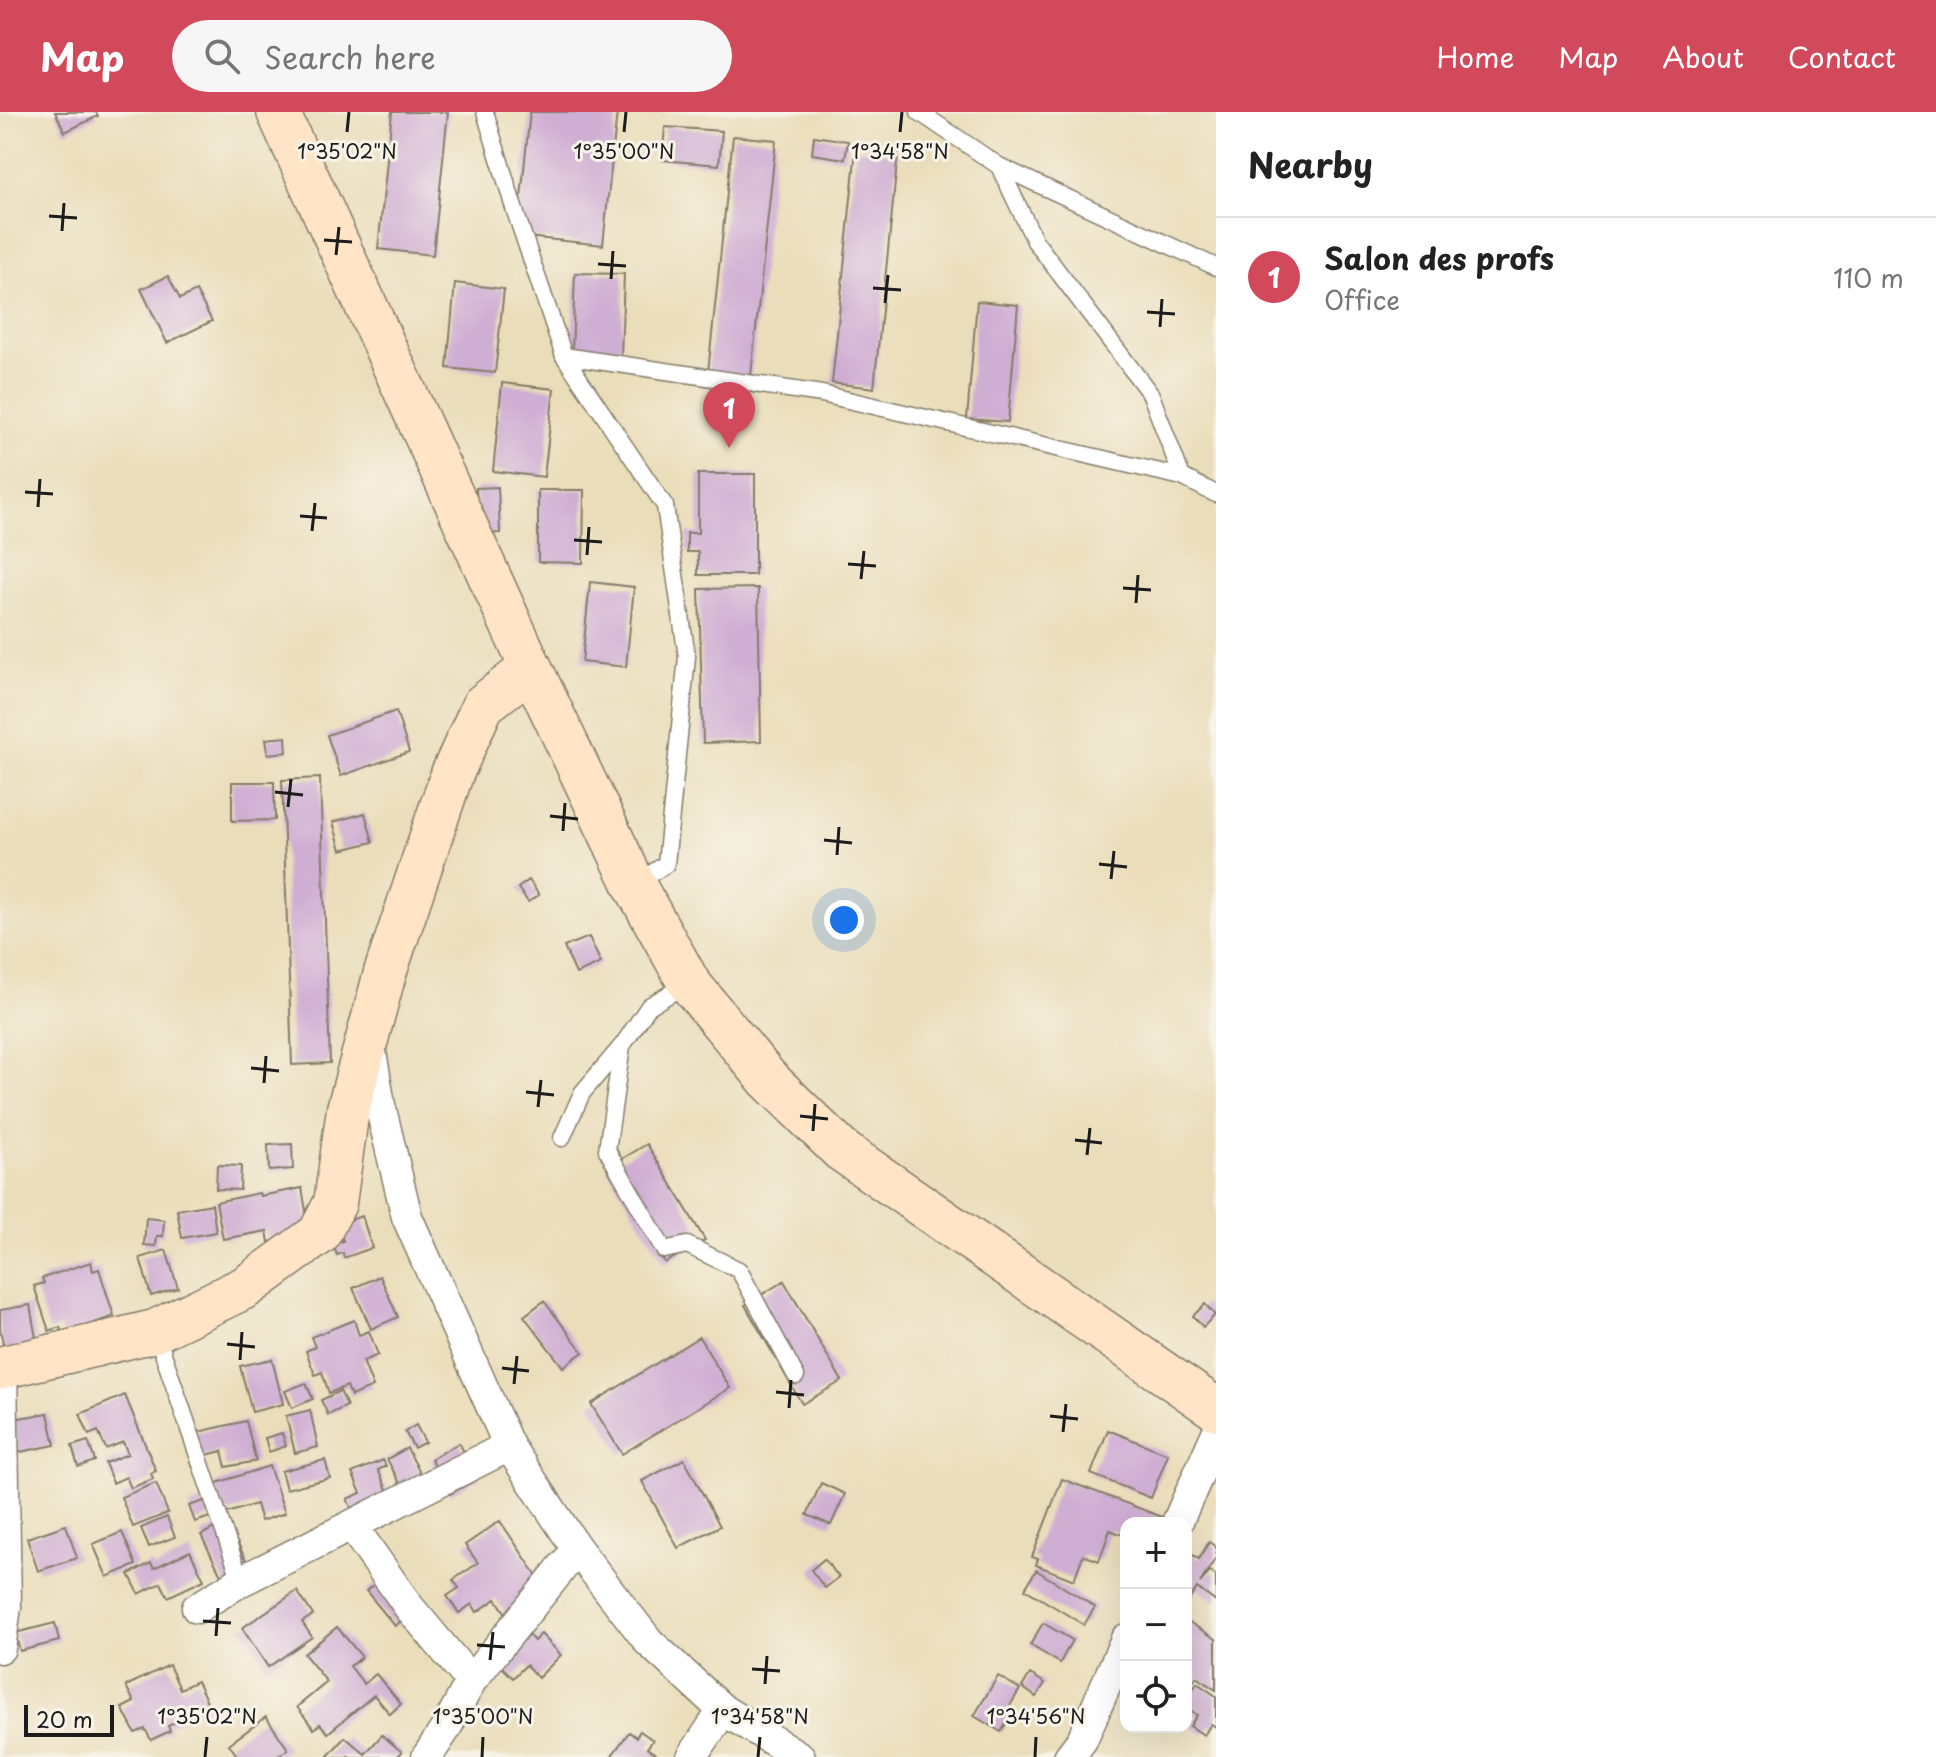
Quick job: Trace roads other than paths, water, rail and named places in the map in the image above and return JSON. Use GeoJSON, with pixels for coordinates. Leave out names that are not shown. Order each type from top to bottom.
{"type":"FeatureCollection","features":[{"type":"Feature","properties":{"kind":"street"},"geometry":{"type":"LineString","coordinates":[[278,112],[531,668],[634,884],[689,983],[768,1079],[841,1150],[1216,1409]]}},
{"type":"Feature","properties":{"kind":"street"},"geometry":{"type":"LineString","coordinates":[[0,1648],[6,1607],[1,1368],[155,1331],[246,1287],[319,1234],[335,1203],[348,1109],[385,973],[452,774],[483,705],[531,668]]}},
{"type":"Feature","properties":{"kind":"street"},"geometry":{"type":"LineString","coordinates":[[369,1036],[380,1105],[407,1217],[509,1446],[577,1549],[649,1642],[723,1710],[800,1757]]}},
{"type":"Feature","properties":{"kind":"street"},"geometry":{"type":"LineString","coordinates":[[1180,1517],[1216,1435]]}},
{"type":"Feature","properties":{"kind":"street"},"geometry":{"type":"LineString","coordinates":[[197,1608],[241,1581],[509,1446]]}},
{"type":"Feature","properties":{"kind":"street"},"geometry":{"type":"LineString","coordinates":[[352,1526],[409,1607],[471,1681]]}},
{"type":"Feature","properties":{"kind":"street"},"geometry":{"type":"LineString","coordinates":[[427,1757],[471,1681],[577,1549]]}},
{"type":"Feature","properties":{"kind":"street"},"geometry":{"type":"LineString","coordinates":[[1069,1757],[1082,1740],[1120,1653]]}},
{"type":"Feature","properties":{"kind":"street"},"geometry":{"type":"LineString","coordinates":[[692,1757],[723,1710]]}},
{"type":"Feature","properties":{"kind":"lane"},"geometry":{"type":"LineString","coordinates":[[485,112],[564,356],[665,506],[687,657],[666,864],[634,884]]}},
{"type":"Feature","properties":{"kind":"lane"},"geometry":{"type":"LineString","coordinates":[[919,112],[999,166],[1216,267]]}},
{"type":"Feature","properties":{"kind":"lane"},"geometry":{"type":"LineString","coordinates":[[999,166],[1035,241],[1151,395],[1182,477]]}},
{"type":"Feature","properties":{"kind":"lane"},"geometry":{"type":"LineString","coordinates":[[564,356],[822,394],[1182,477],[1216,494]]}},
{"type":"Feature","properties":{"kind":"lane"},"geometry":{"type":"LineString","coordinates":[[562,1138],[582,1093],[622,1046],[649,1006],[689,983]]}},
{"type":"Feature","properties":{"kind":"lane"},"geometry":{"type":"LineString","coordinates":[[622,1046],[607,1150],[664,1250],[687,1245],[739,1270],[796,1376]]}},
{"type":"Feature","properties":{"kind":"lane"},"geometry":{"type":"LineString","coordinates":[[155,1331],[241,1581]]}},
{"type":"Feature","properties":{"kind":"place","name":"Salon des profs"},"geometry":{"type":"Point","coordinates":[729,448]}}]}
